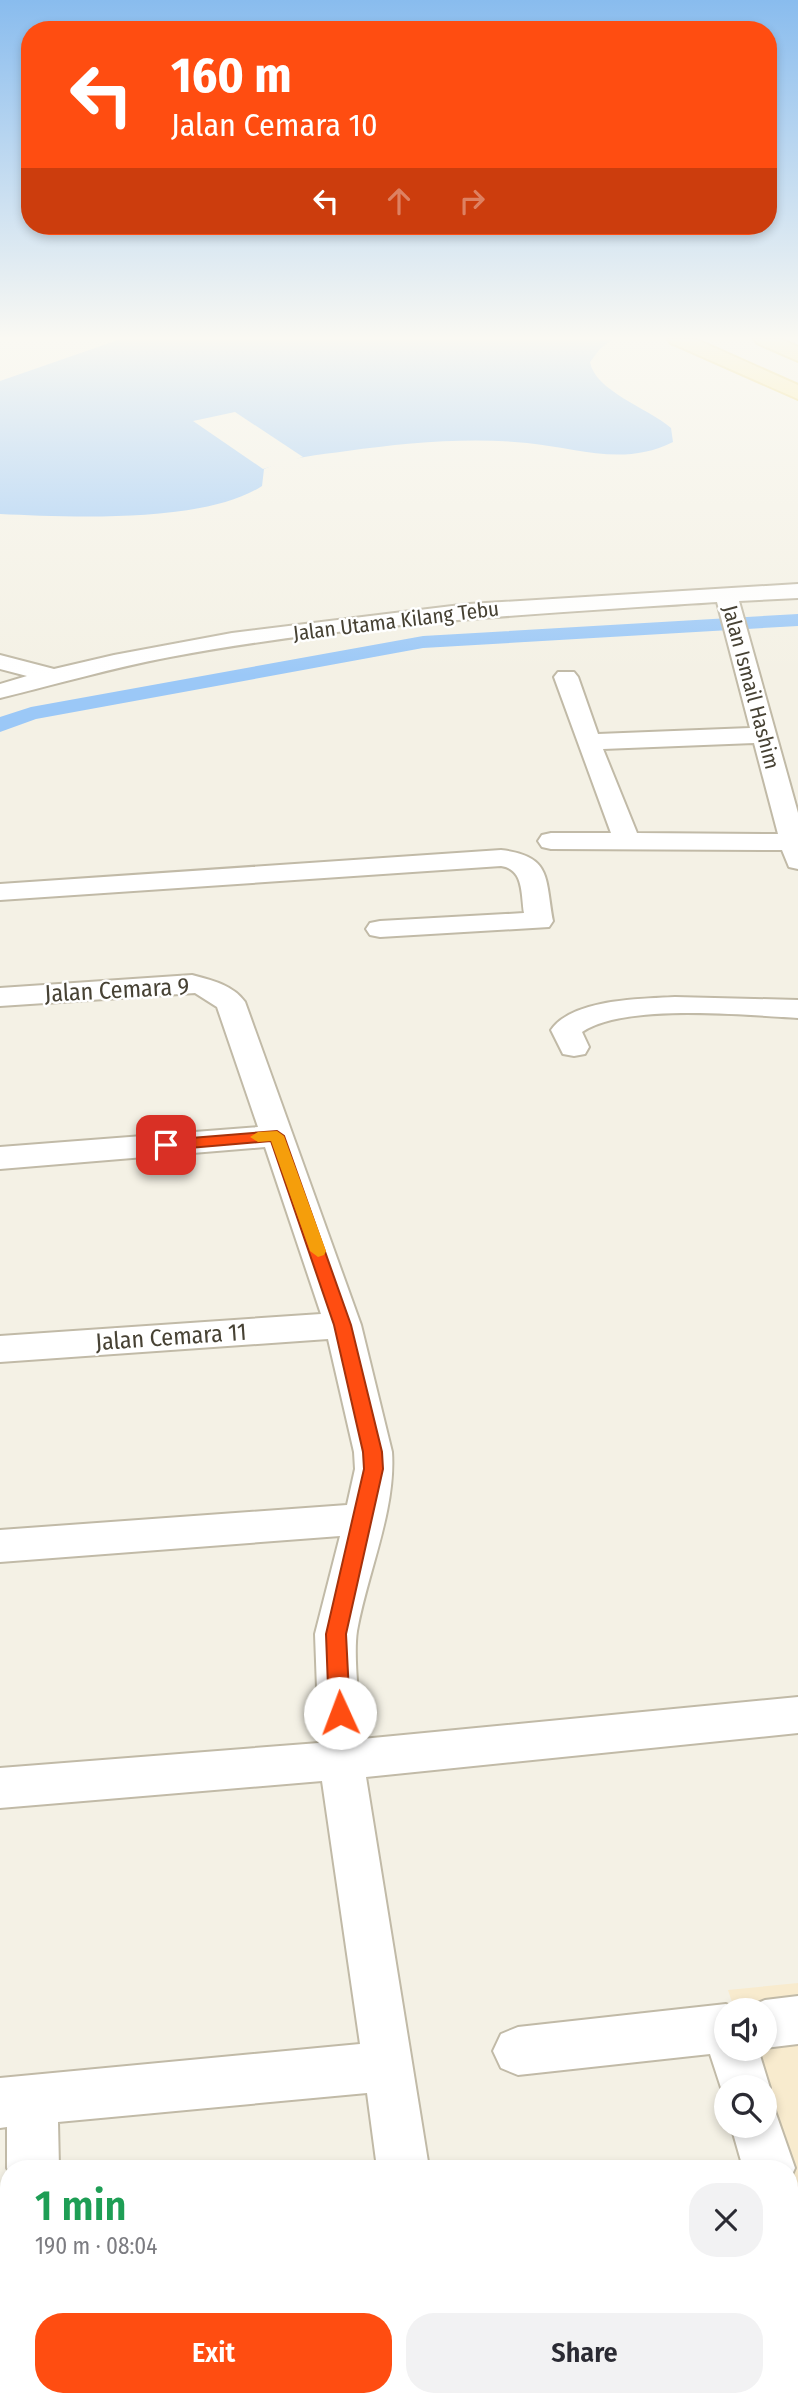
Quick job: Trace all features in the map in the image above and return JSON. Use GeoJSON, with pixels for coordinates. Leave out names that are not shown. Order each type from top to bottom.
{"type":"FeatureCollection","features":[{"type":"Feature","properties":{"kind":"street","name":"Jalan Utama Kilang Tebu"},"geometry":{"type":"LineString","coordinates":[[0,691],[55,675],[174,651],[419,616],[731,614],[798,591]]}},
{"type":"Feature","properties":{"kind":"street","name":"Jalan Ismail Hashim"},"geometry":{"type":"LineString","coordinates":[[731,614],[795,851]]}},
{"type":"Feature","properties":{"kind":"street"},"geometry":{"type":"LineString","coordinates":[[0,662],[55,675]]}},
{"type":"Feature","properties":{"kind":"street"},"geometry":{"type":"LineString","coordinates":[[566,677],[627,841]]}},
{"type":"Feature","properties":{"kind":"street"},"geometry":{"type":"LineString","coordinates":[[588,742],[764,735]]}},
{"type":"Feature","properties":{"kind":"street"},"geometry":{"type":"LineString","coordinates":[[551,841],[627,841],[795,851]]}},
{"type":"Feature","properties":{"kind":"street"},"geometry":{"type":"LineString","coordinates":[[0,892],[501,858],[519,860],[530,870],[539,921],[380,929]]}},
{"type":"Feature","properties":{"kind":"street","name":"Jalan Cemara 9"},"geometry":{"type":"LineString","coordinates":[[0,997],[192,984],[205,987],[230,1002],[277,1136]]}},
{"type":"Feature","properties":{"kind":"street"},"geometry":{"type":"LineString","coordinates":[[574,1046],[566,1030],[572,1022],[600,1013],[695,1003],[798,1009]]}},
{"type":"Feature","properties":{"kind":"street"},"geometry":{"type":"LineString","coordinates":[[0,1158],[277,1136],[343,1325],[373,1452],[374,1469],[364,1519],[336,1634],[341,1759],[402,2160]]}},
{"type":"Feature","properties":{"kind":"street","name":"Jalan Cemara 11"},"geometry":{"type":"LineString","coordinates":[[0,1349],[343,1325]]}},
{"type":"Feature","properties":{"kind":"street"},"geometry":{"type":"LineString","coordinates":[[0,1546],[364,1519]]}},
{"type":"Feature","properties":{"kind":"street"},"geometry":{"type":"LineString","coordinates":[[0,1788],[341,1759],[798,1715]]}},
{"type":"Feature","properties":{"kind":"street"},"geometry":{"type":"LineString","coordinates":[[777,2023],[798,2020]]}},
{"type":"Feature","properties":{"kind":"street"},"geometry":{"type":"LineString","coordinates":[[518,2051],[714,2029]]}},
{"type":"Feature","properties":{"kind":"street"},"geometry":{"type":"LineString","coordinates":[[31,2160],[16,2102],[388,2066]]}},
{"type":"Feature","properties":{"kind":"street"},"geometry":{"type":"LineString","coordinates":[[760,2138],[767,2160]]}},
{"type":"Feature","properties":{"kind":"shaded area"},"geometry":{"type":"Polygon","coordinates":[[[798,1983],[798,2160],[783,2160],[776,2138],[777,2075],[759,2075],[753,2061],[777,2061],[777,1998],[731,1998],[728,1990],[798,1983]]]}},
{"type":"Feature","properties":{"kind":"water"},"geometry":{"type":"Polygon","coordinates":[[[0,451],[350,451],[304,457],[274,465],[264,469],[262,486],[237,498],[206,507],[135,515],[0,514],[0,451]]]}},
{"type":"Feature","properties":{"kind":"water"},"geometry":{"type":"Polygon","coordinates":[[[584,451],[644,451],[619,455],[584,451]]]}},
{"type":"Feature","properties":{"kind":"pier"},"geometry":{"type":"Polygon","coordinates":[[[237,451],[294,451],[303,457],[263,469],[237,451]]]}},
{"type":"Feature","properties":{"kind":"waterway"},"geometry":{"type":"LineString","coordinates":[[0,725],[31,713],[423,642],[798,620]]}},
{"type":"Feature","properties":{"kind":"slow traffic"},"geometry":{"type":"LineString","coordinates":[[258,1137],[277,1136],[318,1251]]}},
{"type":"Feature","properties":{"kind":"route"},"geometry":{"type":"LineString","coordinates":[[166,1145],[277,1136],[343,1325],[373,1452],[374,1469],[336,1634],[340,1713]]}}]}
